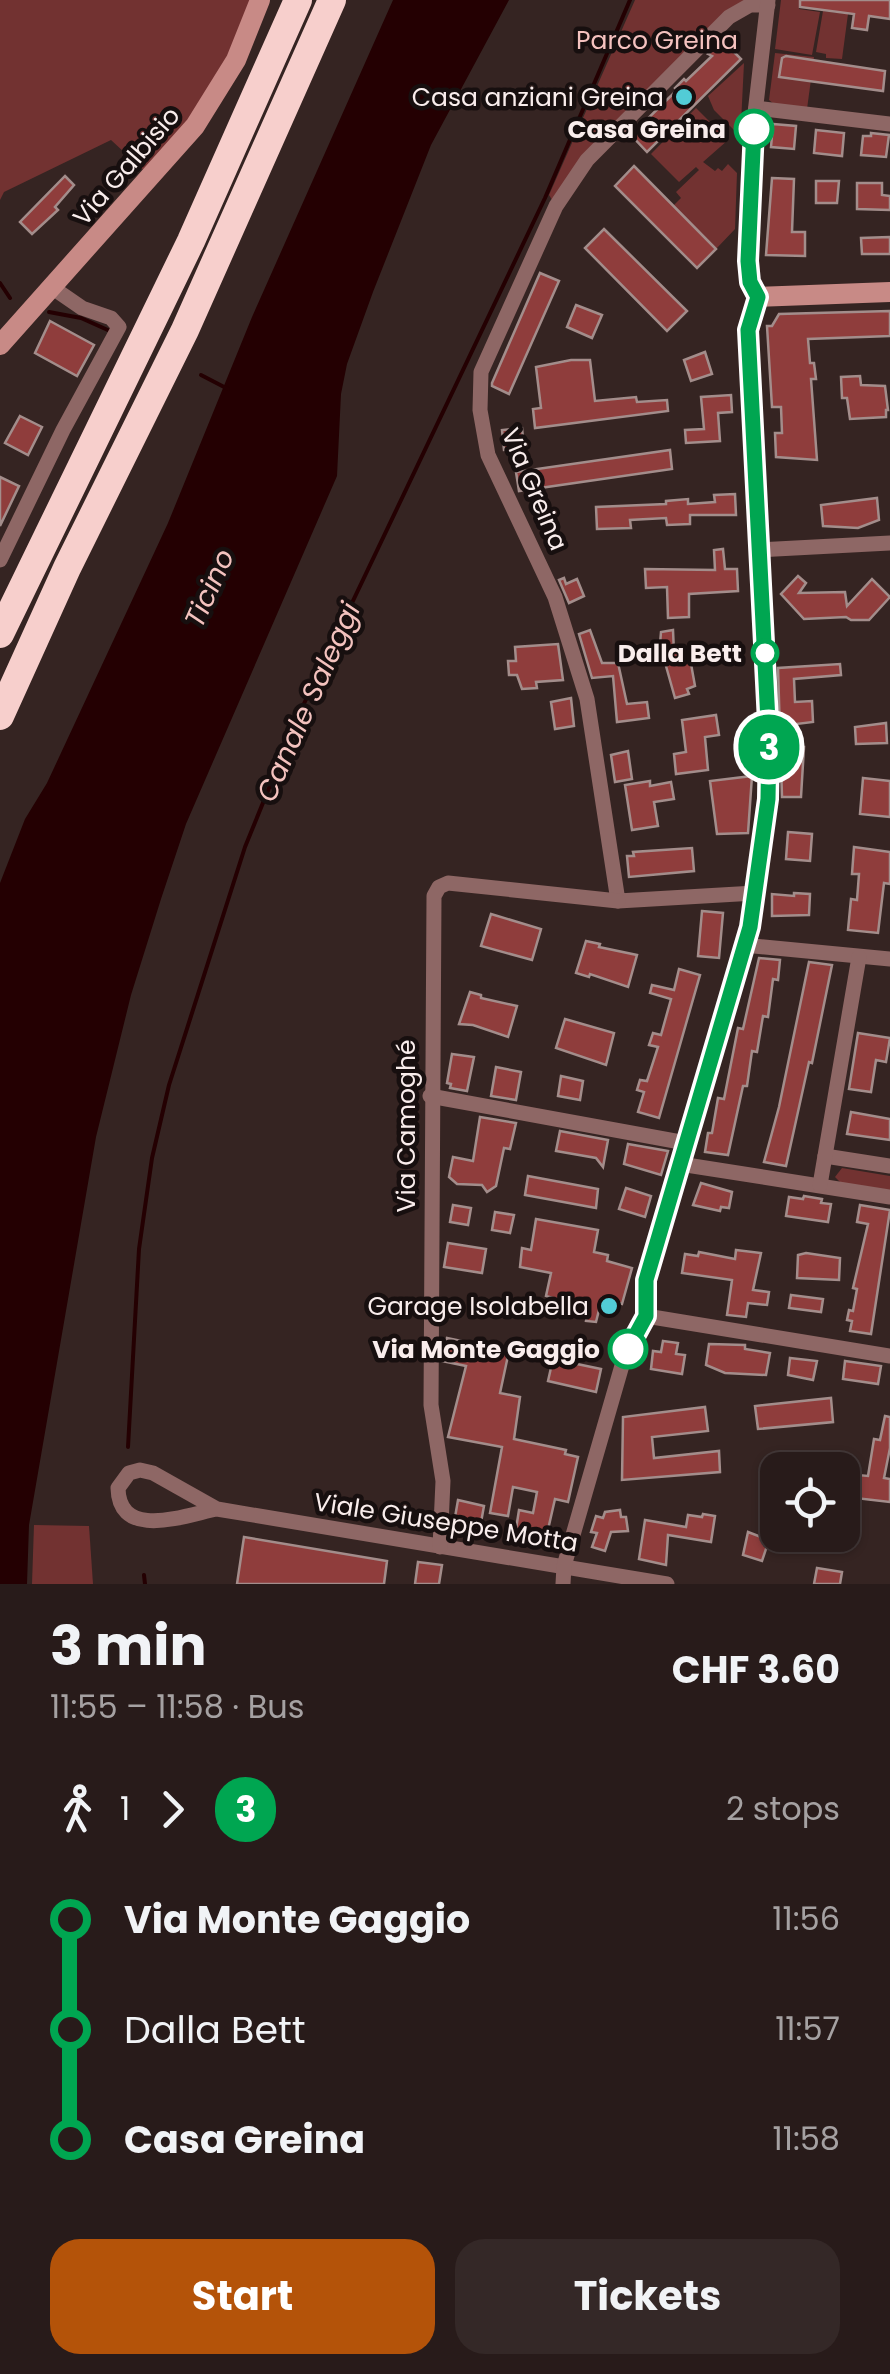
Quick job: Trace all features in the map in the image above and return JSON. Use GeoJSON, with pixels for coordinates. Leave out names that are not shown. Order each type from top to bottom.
{"type":"FeatureCollection","features":[{"type":"Feature","properties":{"kind":"highway"},"geometry":{"type":"LineString","coordinates":[[256,93],[252,72],[280,0]]}},
{"type":"Feature","properties":{"kind":"highway"},"geometry":{"type":"LineString","coordinates":[[0,634],[191,241],[298,0]]}},
{"type":"Feature","properties":{"kind":"highway"},"geometry":{"type":"LineString","coordinates":[[0,716],[52,599],[185,330],[332,0]]}},
{"type":"Feature","properties":{"kind":"street","name":"Via Galbisio"},"geometry":{"type":"LineString","coordinates":[[0,345],[195,126],[236,60],[260,0]]}},
{"type":"Feature","properties":{"kind":"street"},"geometry":{"type":"LineString","coordinates":[[563,1584],[564,1566],[623,1362],[646,1316],[646,1280],[744,946],[768,799],[769,741],[748,330],[758,297],[750,282],[748,261],[751,148],[768,3]]}},
{"type":"Feature","properties":{"kind":"street","name":"Via Greina"},"geometry":{"type":"LineString","coordinates":[[618,901],[586,699],[554,597],[488,454],[482,431],[479,380],[540,240],[580,169],[735,12],[768,3]]}},
{"type":"Feature","properties":{"kind":"street"},"geometry":{"type":"LineString","coordinates":[[756,108],[890,124]]}},
{"type":"Feature","properties":{"kind":"street"},"geometry":{"type":"LineString","coordinates":[[0,560],[63,430],[119,328],[111,318],[82,308],[53,288]]}},
{"type":"Feature","properties":{"kind":"street"},"geometry":{"type":"LineString","coordinates":[[758,297],[890,292]]}},
{"type":"Feature","properties":{"kind":"street"},"geometry":{"type":"LineString","coordinates":[[758,550],[890,543]]}},
{"type":"Feature","properties":{"kind":"street","name":"Via Camoghé"},"geometry":{"type":"LineString","coordinates":[[440,1547],[442,1481],[431,1405],[434,896],[439,887],[448,883],[618,901]]}},
{"type":"Feature","properties":{"kind":"street"},"geometry":{"type":"LineString","coordinates":[[618,901],[754,893]]}},
{"type":"Feature","properties":{"kind":"street"},"geometry":{"type":"LineString","coordinates":[[744,946],[890,960]]}},
{"type":"Feature","properties":{"kind":"street"},"geometry":{"type":"LineString","coordinates":[[820,1185],[859,956]]}},
{"type":"Feature","properties":{"kind":"street"},"geometry":{"type":"LineString","coordinates":[[430,1096],[686,1143]]}},
{"type":"Feature","properties":{"kind":"street"},"geometry":{"type":"LineString","coordinates":[[825,1156],[890,1166]]}},
{"type":"Feature","properties":{"kind":"street"},"geometry":{"type":"LineString","coordinates":[[680,1164],[890,1197]]}},
{"type":"Feature","properties":{"kind":"street"},"geometry":{"type":"LineString","coordinates":[[646,1316],[890,1356]]}},
{"type":"Feature","properties":{"kind":"street","name":"Viale Giuseppe Motta"},"geometry":{"type":"LineString","coordinates":[[217,1509],[147,1523],[134,1518],[123,1506],[118,1488],[129,1473],[147,1470],[217,1509],[667,1584]]}},
{"type":"Feature","properties":{"kind":"green space"},"geometry":{"type":"Polygon","coordinates":[[[0,0],[260,0],[249,31],[152,178],[111,140],[4,192],[0,200],[0,0]]]}},
{"type":"Feature","properties":{"kind":"green space","name":"Parco Greina"},"geometry":{"type":"Polygon","coordinates":[[[635,0],[768,0],[750,5],[587,160],[556,206],[549,195],[635,0]]]}},
{"type":"Feature","properties":{"kind":"green space"},"geometry":{"type":"Polygon","coordinates":[[[781,0],[799,0],[799,9],[820,12],[812,55],[775,49],[781,0]]]}},
{"type":"Feature","properties":{"kind":"green space"},"geometry":{"type":"Polygon","coordinates":[[[823,11],[848,14],[842,59],[826,58],[826,54],[816,52],[823,11]]]}},
{"type":"Feature","properties":{"kind":"green space"},"geometry":{"type":"Polygon","coordinates":[[[775,53],[814,57],[807,109],[769,100],[775,53]]]}},
{"type":"Feature","properties":{"kind":"green space"},"geometry":{"type":"Polygon","coordinates":[[[744,63],[741,123],[734,130],[714,110],[708,96],[744,63]]]}},
{"type":"Feature","properties":{"kind":"green space"},"geometry":{"type":"Polygon","coordinates":[[[696,108],[728,140],[703,162],[715,171],[722,171],[728,164],[737,173],[735,229],[716,249],[673,206],[681,198],[676,192],[699,170],[696,167],[679,182],[651,154],[696,108]]]}},
{"type":"Feature","properties":{"kind":"green space"},"geometry":{"type":"Polygon","coordinates":[[[842,1168],[890,1176],[890,1190],[841,1183],[835,1177],[842,1168]]]}},
{"type":"Feature","properties":{"kind":"green space"},"geometry":{"type":"Polygon","coordinates":[[[34,1525],[89,1526],[93,1584],[32,1584],[34,1525]]]}},
{"type":"Feature","properties":{"kind":"water","name":"Ticino"},"geometry":{"type":"Polygon","coordinates":[[[393,0],[509,0],[431,145],[373,292],[347,364],[341,394],[337,476],[186,824],[161,899],[131,995],[96,1137],[29,1525],[27,1584],[0,1584],[0,883],[25,819],[47,783],[168,523],[252,317],[393,0]]]}},
{"type":"Feature","properties":{"kind":"building"},"geometry":{"type":"Polygon","coordinates":[[[800,0],[890,0],[890,19],[869,16],[867,30],[852,28],[854,14],[800,7],[800,0]]]}},
{"type":"Feature","properties":{"kind":"building","name":"Casa anziani Greina"},"geometry":{"type":"Polygon","coordinates":[[[722,40],[741,59],[647,152],[631,135],[684,79],[712,56],[708,54],[722,40]]]}},
{"type":"Feature","properties":{"kind":"building"},"geometry":{"type":"Polygon","coordinates":[[[782,58],[885,71],[883,91],[779,77],[782,58]]]}},
{"type":"Feature","properties":{"kind":"building"},"geometry":{"type":"Polygon","coordinates":[[[773,124],[796,126],[794,149],[771,147],[773,124]]]}},
{"type":"Feature","properties":{"kind":"building"},"geometry":{"type":"Polygon","coordinates":[[[816,130],[844,133],[842,156],[814,153],[816,130]]]}},
{"type":"Feature","properties":{"kind":"building"},"geometry":{"type":"Polygon","coordinates":[[[889,135],[886,157],[861,155],[863,136],[889,135]]]}},
{"type":"Feature","properties":{"kind":"building"},"geometry":{"type":"Polygon","coordinates":[[[634,166],[716,249],[697,268],[615,186],[634,166]]]}},
{"type":"Feature","properties":{"kind":"building"},"geometry":{"type":"Polygon","coordinates":[[[65,176],[74,185],[55,207],[58,210],[32,234],[20,222],[65,176]]]}},
{"type":"Feature","properties":{"kind":"building"},"geometry":{"type":"Polygon","coordinates":[[[772,178],[794,179],[792,232],[805,232],[805,256],[766,255],[772,178]]]}},
{"type":"Feature","properties":{"kind":"building"},"geometry":{"type":"Polygon","coordinates":[[[816,181],[839,181],[837,203],[816,203],[816,181]]]}},
{"type":"Feature","properties":{"kind":"building"},"geometry":{"type":"Polygon","coordinates":[[[857,183],[882,183],[882,195],[890,196],[890,210],[857,209],[857,183]]]}},
{"type":"Feature","properties":{"kind":"building"},"geometry":{"type":"Polygon","coordinates":[[[604,229],[687,311],[667,331],[585,248],[604,229]]]}},
{"type":"Feature","properties":{"kind":"building"},"geometry":{"type":"Polygon","coordinates":[[[890,237],[890,254],[862,254],[861,238],[890,237]]]}},
{"type":"Feature","properties":{"kind":"building"},"geometry":{"type":"Polygon","coordinates":[[[540,273],[559,281],[509,394],[492,383],[540,273]]]}},
{"type":"Feature","properties":{"kind":"building"},"geometry":{"type":"Polygon","coordinates":[[[576,305],[602,315],[592,338],[567,327],[576,305]]]}},
{"type":"Feature","properties":{"kind":"building"},"geometry":{"type":"Polygon","coordinates":[[[890,311],[890,336],[808,339],[816,379],[811,379],[817,460],[776,457],[775,433],[782,433],[781,407],[772,407],[767,326],[772,326],[779,314],[890,311]]]}},
{"type":"Feature","properties":{"kind":"building"},"geometry":{"type":"Polygon","coordinates":[[[50,321],[94,345],[77,376],[35,353],[50,321]]]}},
{"type":"Feature","properties":{"kind":"building"},"geometry":{"type":"Polygon","coordinates":[[[705,352],[712,374],[691,381],[684,360],[705,352]]]}},
{"type":"Feature","properties":{"kind":"building"},"geometry":{"type":"Polygon","coordinates":[[[590,360],[595,401],[636,397],[637,402],[667,400],[668,411],[535,428],[533,409],[541,408],[536,367],[590,360]]]}},
{"type":"Feature","properties":{"kind":"building"},"geometry":{"type":"Polygon","coordinates":[[[860,376],[861,385],[885,386],[886,417],[850,419],[847,398],[842,398],[841,377],[860,376]]]}},
{"type":"Feature","properties":{"kind":"building"},"geometry":{"type":"Polygon","coordinates":[[[731,395],[732,412],[718,413],[720,441],[686,443],[685,430],[704,429],[701,397],[731,395]]]}},
{"type":"Feature","properties":{"kind":"building"},"geometry":{"type":"Polygon","coordinates":[[[20,416],[42,427],[28,455],[5,443],[20,416]]]}},
{"type":"Feature","properties":{"kind":"building"},"geometry":{"type":"Polygon","coordinates":[[[522,428],[524,448],[504,450],[502,430],[522,428]]]}},
{"type":"Feature","properties":{"kind":"building"},"geometry":{"type":"Polygon","coordinates":[[[670,450],[672,469],[519,491],[516,472],[670,450]]]}},
{"type":"Feature","properties":{"kind":"building"},"geometry":{"type":"Polygon","coordinates":[[[0,477],[19,486],[0,526],[0,477]]]}},
{"type":"Feature","properties":{"kind":"building"},"geometry":{"type":"Polygon","coordinates":[[[735,494],[736,515],[690,515],[690,524],[667,525],[666,518],[630,520],[631,528],[597,529],[596,507],[666,504],[688,499],[688,504],[715,502],[714,495],[735,494]]]}},
{"type":"Feature","properties":{"kind":"building"},"geometry":{"type":"Polygon","coordinates":[[[877,498],[879,520],[858,528],[823,526],[821,505],[877,498]]]}},
{"type":"Feature","properties":{"kind":"building"},"geometry":{"type":"Polygon","coordinates":[[[723,549],[725,569],[737,569],[738,591],[689,594],[689,617],[668,618],[667,587],[646,588],[645,569],[715,570],[714,550],[723,549]]]}},
{"type":"Feature","properties":{"kind":"building"},"geometry":{"type":"Polygon","coordinates":[[[798,576],[806,583],[799,593],[845,592],[847,606],[872,579],[890,597],[869,620],[804,619],[781,594],[798,576]]]}},
{"type":"Feature","properties":{"kind":"building"},"geometry":{"type":"Polygon","coordinates":[[[564,578],[566,584],[577,579],[584,596],[569,603],[559,580],[564,578]]]}},
{"type":"Feature","properties":{"kind":"building"},"geometry":{"type":"Polygon","coordinates":[[[590,630],[602,663],[618,663],[627,704],[647,702],[649,718],[617,722],[613,676],[592,678],[579,634],[590,630]]]}},
{"type":"Feature","properties":{"kind":"building"},"geometry":{"type":"Polygon","coordinates":[[[673,630],[674,653],[701,645],[705,660],[691,664],[695,686],[687,689],[689,694],[675,698],[664,659],[661,660],[660,644],[661,632],[673,630]]]}},
{"type":"Feature","properties":{"kind":"building"},"geometry":{"type":"Polygon","coordinates":[[[558,644],[563,680],[536,682],[537,688],[522,689],[517,675],[509,675],[508,661],[516,661],[515,647],[558,644]]]}},
{"type":"Feature","properties":{"kind":"building"},"geometry":{"type":"Polygon","coordinates":[[[840,664],[841,675],[794,679],[795,702],[812,701],[813,722],[796,724],[798,747],[804,747],[801,797],[782,797],[778,668],[840,664]]]}},
{"type":"Feature","properties":{"kind":"building"},"geometry":{"type":"Polygon","coordinates":[[[571,698],[574,726],[555,729],[551,702],[571,698]]]}},
{"type":"Feature","properties":{"kind":"building"},"geometry":{"type":"Polygon","coordinates":[[[716,715],[719,735],[705,737],[708,770],[676,774],[674,754],[686,752],[682,720],[716,715]]]}},
{"type":"Feature","properties":{"kind":"building"},"geometry":{"type":"Polygon","coordinates":[[[886,723],[887,743],[856,744],[855,727],[886,723]]]}},
{"type":"Feature","properties":{"kind":"building"},"geometry":{"type":"Polygon","coordinates":[[[628,751],[632,779],[615,782],[611,755],[628,751]]]}},
{"type":"Feature","properties":{"kind":"building"},"geometry":{"type":"Polygon","coordinates":[[[752,776],[748,833],[717,834],[710,781],[752,776]]]}},
{"type":"Feature","properties":{"kind":"building"},"geometry":{"type":"Polygon","coordinates":[[[863,778],[890,781],[890,817],[860,814],[863,778]]]}},
{"type":"Feature","properties":{"kind":"building"},"geometry":{"type":"Polygon","coordinates":[[[650,781],[650,786],[671,782],[674,799],[654,802],[658,826],[632,830],[625,785],[650,781]]]}},
{"type":"Feature","properties":{"kind":"building"},"geometry":{"type":"Polygon","coordinates":[[[788,832],[812,834],[810,861],[786,859],[788,832]]]}},
{"type":"Feature","properties":{"kind":"building"},"geometry":{"type":"Polygon","coordinates":[[[854,847],[890,852],[890,884],[884,883],[878,933],[848,930],[851,899],[857,900],[859,874],[852,874],[854,847]]]}},
{"type":"Feature","properties":{"kind":"building"},"geometry":{"type":"Polygon","coordinates":[[[692,848],[694,871],[629,877],[627,856],[634,856],[633,852],[692,848]]]}},
{"type":"Feature","properties":{"kind":"building"},"geometry":{"type":"Polygon","coordinates":[[[772,894],[810,894],[809,915],[772,916],[772,894]]]}},
{"type":"Feature","properties":{"kind":"building"},"geometry":{"type":"Polygon","coordinates":[[[702,911],[723,913],[719,958],[698,956],[702,911]]]}},
{"type":"Feature","properties":{"kind":"building"},"geometry":{"type":"Polygon","coordinates":[[[491,914],[541,929],[532,960],[481,946],[491,914]]]}},
{"type":"Feature","properties":{"kind":"building"},"geometry":{"type":"Polygon","coordinates":[[[586,941],[637,955],[628,987],[576,973],[586,941]]]}},
{"type":"Feature","properties":{"kind":"building"},"geometry":{"type":"Polygon","coordinates":[[[759,958],[780,960],[768,1017],[763,1016],[757,1052],[752,1051],[728,1155],[705,1152],[718,1098],[724,1099],[738,1028],[743,1029],[759,958]]]}},
{"type":"Feature","properties":{"kind":"building"},"geometry":{"type":"Polygon","coordinates":[[[809,962],[832,965],[786,1166],[764,1162],[809,962]]]}},
{"type":"Feature","properties":{"kind":"building"},"geometry":{"type":"Polygon","coordinates":[[[679,969],[700,975],[659,1118],[638,1112],[644,1092],[637,1090],[640,1080],[647,1081],[658,1047],[649,1045],[653,1033],[661,1035],[671,999],[650,993],[652,985],[674,990],[679,969]]]}},
{"type":"Feature","properties":{"kind":"building"},"geometry":{"type":"Polygon","coordinates":[[[470,992],[517,1006],[508,1037],[459,1024],[470,992]]]}},
{"type":"Feature","properties":{"kind":"building"},"geometry":{"type":"Polygon","coordinates":[[[565,1019],[614,1033],[606,1065],[556,1048],[565,1019]]]}},
{"type":"Feature","properties":{"kind":"building"},"geometry":{"type":"Polygon","coordinates":[[[858,1033],[890,1038],[886,1062],[876,1060],[871,1092],[849,1089],[858,1033]]]}},
{"type":"Feature","properties":{"kind":"building"},"geometry":{"type":"Polygon","coordinates":[[[452,1054],[474,1057],[467,1091],[450,1088],[447,1083],[452,1054]]]}},
{"type":"Feature","properties":{"kind":"building"},"geometry":{"type":"Polygon","coordinates":[[[496,1067],[521,1072],[516,1100],[491,1096],[496,1067]]]}},
{"type":"Feature","properties":{"kind":"building"},"geometry":{"type":"Polygon","coordinates":[[[561,1076],[583,1081],[580,1100],[558,1096],[561,1076]]]}},
{"type":"Feature","properties":{"kind":"building"},"geometry":{"type":"Polygon","coordinates":[[[851,1112],[890,1119],[890,1140],[847,1134],[851,1112]]]}},
{"type":"Feature","properties":{"kind":"building"},"geometry":{"type":"Polygon","coordinates":[[[480,1117],[516,1123],[510,1149],[504,1148],[496,1186],[487,1192],[482,1185],[457,1184],[449,1177],[453,1157],[473,1161],[480,1117]]]}},
{"type":"Feature","properties":{"kind":"building"},"geometry":{"type":"Polygon","coordinates":[[[560,1131],[608,1140],[603,1167],[596,1158],[556,1151],[560,1131]]]}},
{"type":"Feature","properties":{"kind":"building"},"geometry":{"type":"Polygon","coordinates":[[[628,1144],[668,1151],[661,1175],[624,1164],[628,1144]]]}},
{"type":"Feature","properties":{"kind":"building"},"geometry":{"type":"Polygon","coordinates":[[[528,1176],[598,1189],[596,1208],[525,1195],[528,1176]]]}},
{"type":"Feature","properties":{"kind":"building"},"geometry":{"type":"Polygon","coordinates":[[[701,1183],[732,1192],[729,1208],[721,1207],[720,1211],[693,1205],[701,1183]]]}},
{"type":"Feature","properties":{"kind":"building"},"geometry":{"type":"Polygon","coordinates":[[[626,1188],[651,1196],[645,1217],[619,1209],[626,1188]]]}},
{"type":"Feature","properties":{"kind":"building"},"geometry":{"type":"Polygon","coordinates":[[[804,1196],[831,1204],[828,1222],[786,1216],[789,1197],[804,1196]]]}},
{"type":"Feature","properties":{"kind":"building"},"geometry":{"type":"Polygon","coordinates":[[[453,1205],[471,1208],[468,1225],[450,1222],[453,1205]]]}},
{"type":"Feature","properties":{"kind":"building"},"geometry":{"type":"Polygon","coordinates":[[[860,1205],[890,1210],[871,1334],[850,1331],[852,1321],[847,1320],[849,1310],[853,1311],[857,1289],[853,1288],[868,1224],[857,1222],[860,1205]]]}},
{"type":"Feature","properties":{"kind":"building"},"geometry":{"type":"Polygon","coordinates":[[[495,1212],[514,1215],[510,1233],[492,1230],[495,1212]]]}},
{"type":"Feature","properties":{"kind":"building"},"geometry":{"type":"Polygon","coordinates":[[[536,1219],[598,1230],[594,1252],[608,1255],[607,1261],[632,1268],[622,1304],[602,1298],[596,1322],[586,1321],[587,1315],[558,1310],[559,1300],[546,1296],[551,1273],[520,1267],[522,1248],[531,1250],[536,1219]]]}},
{"type":"Feature","properties":{"kind":"building"},"geometry":{"type":"Polygon","coordinates":[[[448,1243],[486,1249],[482,1273],[444,1267],[448,1243]]]}},
{"type":"Feature","properties":{"kind":"building"},"geometry":{"type":"Polygon","coordinates":[[[736,1250],[761,1253],[753,1290],[769,1292],[767,1305],[748,1303],[746,1317],[727,1315],[732,1280],[682,1273],[685,1254],[698,1256],[699,1252],[735,1259],[736,1250]]]}},
{"type":"Feature","properties":{"kind":"building"},"geometry":{"type":"Polygon","coordinates":[[[798,1255],[840,1258],[839,1280],[797,1278],[798,1255]]]}},
{"type":"Feature","properties":{"kind":"building"},"geometry":{"type":"Polygon","coordinates":[[[791,1295],[823,1299],[821,1312],[789,1308],[791,1295]]]}},
{"type":"Feature","properties":{"kind":"building"},"geometry":{"type":"Polygon","coordinates":[[[447,1338],[509,1351],[500,1393],[520,1397],[514,1439],[566,1450],[565,1454],[578,1457],[568,1502],[555,1499],[547,1534],[516,1529],[519,1510],[533,1513],[537,1492],[513,1487],[508,1516],[490,1513],[502,1447],[448,1437],[466,1366],[442,1361],[447,1338]]]}},
{"type":"Feature","properties":{"kind":"building"},"geometry":{"type":"Polygon","coordinates":[[[663,1341],[678,1343],[676,1354],[685,1355],[682,1374],[651,1369],[653,1351],[661,1352],[663,1341]]]}},
{"type":"Feature","properties":{"kind":"building"},"geometry":{"type":"Polygon","coordinates":[[[709,1344],[745,1345],[745,1349],[770,1353],[766,1375],[725,1373],[706,1365],[709,1344]]]}},
{"type":"Feature","properties":{"kind":"building"},"geometry":{"type":"Polygon","coordinates":[[[790,1358],[817,1361],[813,1380],[788,1375],[790,1358]]]}},
{"type":"Feature","properties":{"kind":"building"},"geometry":{"type":"Polygon","coordinates":[[[553,1359],[601,1369],[596,1392],[548,1381],[553,1359]]]}},
{"type":"Feature","properties":{"kind":"building"},"geometry":{"type":"Polygon","coordinates":[[[845,1361],[881,1366],[878,1384],[843,1379],[845,1361]]]}},
{"type":"Feature","properties":{"kind":"building"},"geometry":{"type":"Polygon","coordinates":[[[831,1398],[833,1422],[758,1429],[755,1406],[831,1398]]]}},
{"type":"Feature","properties":{"kind":"building"},"geometry":{"type":"Polygon","coordinates":[[[705,1407],[708,1431],[652,1437],[654,1458],[719,1451],[720,1472],[622,1480],[623,1417],[705,1407]]]}},
{"type":"Feature","properties":{"kind":"building"},"geometry":{"type":"Polygon","coordinates":[[[885,1416],[890,1417],[890,1448],[884,1478],[890,1479],[890,1502],[860,1499],[860,1475],[868,1476],[874,1439],[880,1440],[885,1416]]]}},
{"type":"Feature","properties":{"kind":"building"},"geometry":{"type":"Polygon","coordinates":[[[458,1500],[484,1506],[480,1528],[454,1523],[458,1500]]]}},
{"type":"Feature","properties":{"kind":"building"},"geometry":{"type":"Polygon","coordinates":[[[620,1510],[621,1517],[626,1517],[628,1531],[611,1532],[605,1551],[592,1547],[597,1533],[591,1532],[596,1516],[603,1518],[605,1512],[620,1510]]]}},
{"type":"Feature","properties":{"kind":"building"},"geometry":{"type":"Polygon","coordinates":[[[688,1515],[715,1516],[711,1542],[668,1535],[666,1565],[639,1559],[645,1520],[686,1527],[688,1515]]]}},
{"type":"Feature","properties":{"kind":"building"},"geometry":{"type":"Polygon","coordinates":[[[748,1532],[760,1537],[760,1552],[765,1552],[762,1561],[743,1555],[748,1532]]]}},
{"type":"Feature","properties":{"kind":"building"},"geometry":{"type":"Polygon","coordinates":[[[244,1537],[387,1561],[384,1584],[237,1584],[244,1537]]]}},
{"type":"Feature","properties":{"kind":"building"},"geometry":{"type":"Polygon","coordinates":[[[418,1562],[442,1565],[439,1584],[415,1584],[418,1562]]]}},
{"type":"Feature","properties":{"kind":"building"},"geometry":{"type":"Polygon","coordinates":[[[817,1568],[842,1572],[840,1584],[814,1584],[817,1568]]]}},
{"type":"Feature","properties":{"kind":"waterway","name":"Canale Saleggi"},"geometry":{"type":"LineString","coordinates":[[128,1447],[139,1249],[152,1158],[169,1085],[245,847],[300,712],[545,198],[630,0]]}},
{"type":"Feature","properties":{"kind":"waterway"},"geometry":{"type":"LineString","coordinates":[[0,283],[10,298]]}},
{"type":"Feature","properties":{"kind":"waterway"},"geometry":{"type":"LineString","coordinates":[[49,312],[81,318],[110,331]]}},
{"type":"Feature","properties":{"kind":"waterway"},"geometry":{"type":"LineString","coordinates":[[201,375],[228,389]]}},
{"type":"Feature","properties":{"kind":"waterway","name":"Canale Saleggi"},"geometry":{"type":"LineString","coordinates":[[144,1575],[145,1584]]}},
{"type":"Feature","properties":{"kind":"bus line","name":"3"},"geometry":{"type":"LineString","coordinates":[[628,1349],[646,1316],[646,1280],[750,927],[768,799],[769,741],[748,330],[758,297],[750,282],[748,261],[754,129]]}},
{"type":"Feature","properties":{"kind":"place","name":"Casa anziani Greina"},"geometry":{"type":"Point","coordinates":[684,97]}},
{"type":"Feature","properties":{"kind":"place","name":"Casa Greina"},"geometry":{"type":"Point","coordinates":[754,129]}},
{"type":"Feature","properties":{"kind":"place","name":"Dalla Bett"},"geometry":{"type":"Point","coordinates":[765,653]}},
{"type":"Feature","properties":{"kind":"place","name":"Garage Isolabella"},"geometry":{"type":"Point","coordinates":[609,1306]}},
{"type":"Feature","properties":{"kind":"place","name":"Via Monte Gaggio"},"geometry":{"type":"Point","coordinates":[628,1349]}}]}
